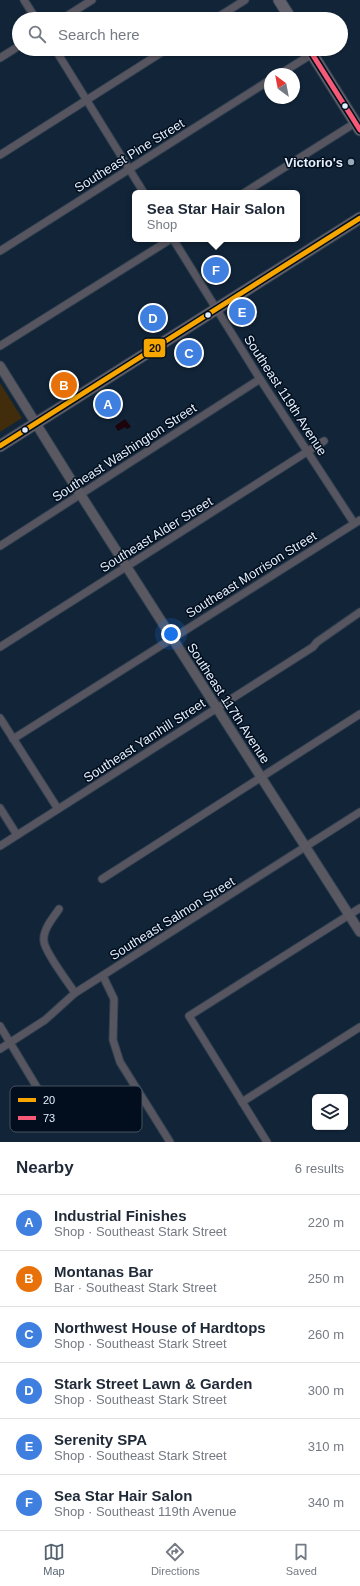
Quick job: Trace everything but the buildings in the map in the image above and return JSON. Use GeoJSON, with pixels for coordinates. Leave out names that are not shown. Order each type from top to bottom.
{"type":"FeatureCollection","features":[{"type":"Feature","properties":{"kind":"main road"},"geometry":{"type":"LineString","coordinates":[[279,0],[287,12]]}},
{"type":"Feature","properties":{"kind":"main road"},"geometry":{"type":"LineString","coordinates":[[314,56],[358,126]]}},
{"type":"Feature","properties":{"kind":"main road"},"geometry":{"type":"LineString","coordinates":[[0,446],[360,218]]}},
{"type":"Feature","properties":{"kind":"street"},"geometry":{"type":"LineString","coordinates":[[24,0],[32,12]]}},
{"type":"Feature","properties":{"kind":"street"},"geometry":{"type":"LineString","coordinates":[[73,12],[92,0]]}},
{"type":"Feature","properties":{"kind":"street"},"geometry":{"type":"LineString","coordinates":[[226,12],[245,0]]}},
{"type":"Feature","properties":{"kind":"street"},"geometry":{"type":"LineString","coordinates":[[0,58],[12,50]]}},
{"type":"Feature","properties":{"kind":"street"},"geometry":{"type":"LineString","coordinates":[[59,56],[142,190]]}},
{"type":"Feature","properties":{"kind":"street"},"geometry":{"type":"LineString","coordinates":[[0,155],[156,56]]}},
{"type":"Feature","properties":{"kind":"street"},"geometry":{"type":"LineString","coordinates":[[288,68],[304,56]]}},
{"type":"Feature","properties":{"kind":"street","name":"Southeast Pine Street"},"geometry":{"type":"LineString","coordinates":[[0,251],[264,84]]}},
{"type":"Feature","properties":{"kind":"street"},"geometry":{"type":"LineString","coordinates":[[249,190],[358,126]]}},
{"type":"Feature","properties":{"kind":"street"},"geometry":{"type":"LineString","coordinates":[[0,346],[167,242]]}},
{"type":"Feature","properties":{"kind":"street","name":"Southeast 119th Avenue"},"geometry":{"type":"LineString","coordinates":[[174,242],[260,379],[357,521]]}},
{"type":"Feature","properties":{"kind":"street","name":"Southeast 117th Avenue"},"geometry":{"type":"LineString","coordinates":[[0,366],[35,424],[360,932]]}},
{"type":"Feature","properties":{"kind":"street","name":"Southeast Washington Street"},"geometry":{"type":"LineString","coordinates":[[0,546],[260,379]]}},
{"type":"Feature","properties":{"kind":"street","name":"Southeast Alder Street"},"geometry":{"type":"LineString","coordinates":[[0,647],[324,441]]}},
{"type":"Feature","properties":{"kind":"street","name":"Southeast Morrison Street"},"geometry":{"type":"LineString","coordinates":[[13,739],[357,521]]}},
{"type":"Feature","properties":{"kind":"street","name":"Southeast Yamhill Street"},"geometry":{"type":"LineString","coordinates":[[0,846],[313,647],[317,642],[360,612]]}},
{"type":"Feature","properties":{"kind":"street"},"geometry":{"type":"LineString","coordinates":[[102,879],[360,714]]}},
{"type":"Feature","properties":{"kind":"street"},"geometry":{"type":"LineString","coordinates":[[0,718],[58,809]]}},
{"type":"Feature","properties":{"kind":"street"},"geometry":{"type":"LineString","coordinates":[[0,808],[17,835]]}},
{"type":"Feature","properties":{"kind":"street","name":"Southeast Salmon Street"},"geometry":{"type":"LineString","coordinates":[[0,1049],[45,1020],[75,993],[360,812]]}},
{"type":"Feature","properties":{"kind":"street"},"geometry":{"type":"LineString","coordinates":[[59,908],[46,931],[44,942],[48,951],[75,993]]}},
{"type":"Feature","properties":{"kind":"street"},"geometry":{"type":"LineString","coordinates":[[267,1142],[189,1016],[360,908]]}},
{"type":"Feature","properties":{"kind":"street"},"geometry":{"type":"LineString","coordinates":[[103,976],[114,999],[113,1040],[120,1062],[135,1086]]}},
{"type":"Feature","properties":{"kind":"street"},"geometry":{"type":"LineString","coordinates":[[0,1026],[36,1086]]}},
{"type":"Feature","properties":{"kind":"street"},"geometry":{"type":"LineString","coordinates":[[242,1102],[360,1027]]}},
{"type":"Feature","properties":{"kind":"street"},"geometry":{"type":"LineString","coordinates":[[142,1097],[170,1142]]}},
{"type":"Feature","properties":{"kind":"shaded area"},"geometry":{"type":"Polygon","coordinates":[[[0,383],[22,418],[0,432],[0,383]]]}},
{"type":"Feature","properties":{"kind":"shaded area"},"geometry":{"type":"Polygon","coordinates":[[[125,419],[131,427],[127,429],[125,427],[118,431],[115,426],[125,419]]]}},
{"type":"Feature","properties":{"kind":"transit line","name":"73"},"geometry":{"type":"LineString","coordinates":[[313,56],[360,130]]}},
{"type":"Feature","properties":{"kind":"transit line","name":"20"},"geometry":{"type":"LineString","coordinates":[[0,446],[360,218]]}},
{"type":"Feature","properties":{"kind":"place","name":"Victorio's"},"geometry":{"type":"Point","coordinates":[351,162]}},
{"type":"Feature","properties":{"kind":"place","name":"Sea Star Hair Salon"},"geometry":{"type":"Point","coordinates":[216,270]}},
{"type":"Feature","properties":{"kind":"place","name":"Serenity SPA"},"geometry":{"type":"Point","coordinates":[242,312]}},
{"type":"Feature","properties":{"kind":"place","name":"Stark Street Lawn & Garden"},"geometry":{"type":"Point","coordinates":[153,318]}},
{"type":"Feature","properties":{"kind":"place","name":"Northwest House of Hardtops"},"geometry":{"type":"Point","coordinates":[189,353]}},
{"type":"Feature","properties":{"kind":"place","name":"Montanas Bar"},"geometry":{"type":"Point","coordinates":[64,385]}},
{"type":"Feature","properties":{"kind":"place","name":"Industrial Finishes"},"geometry":{"type":"Point","coordinates":[108,404]}}]}
